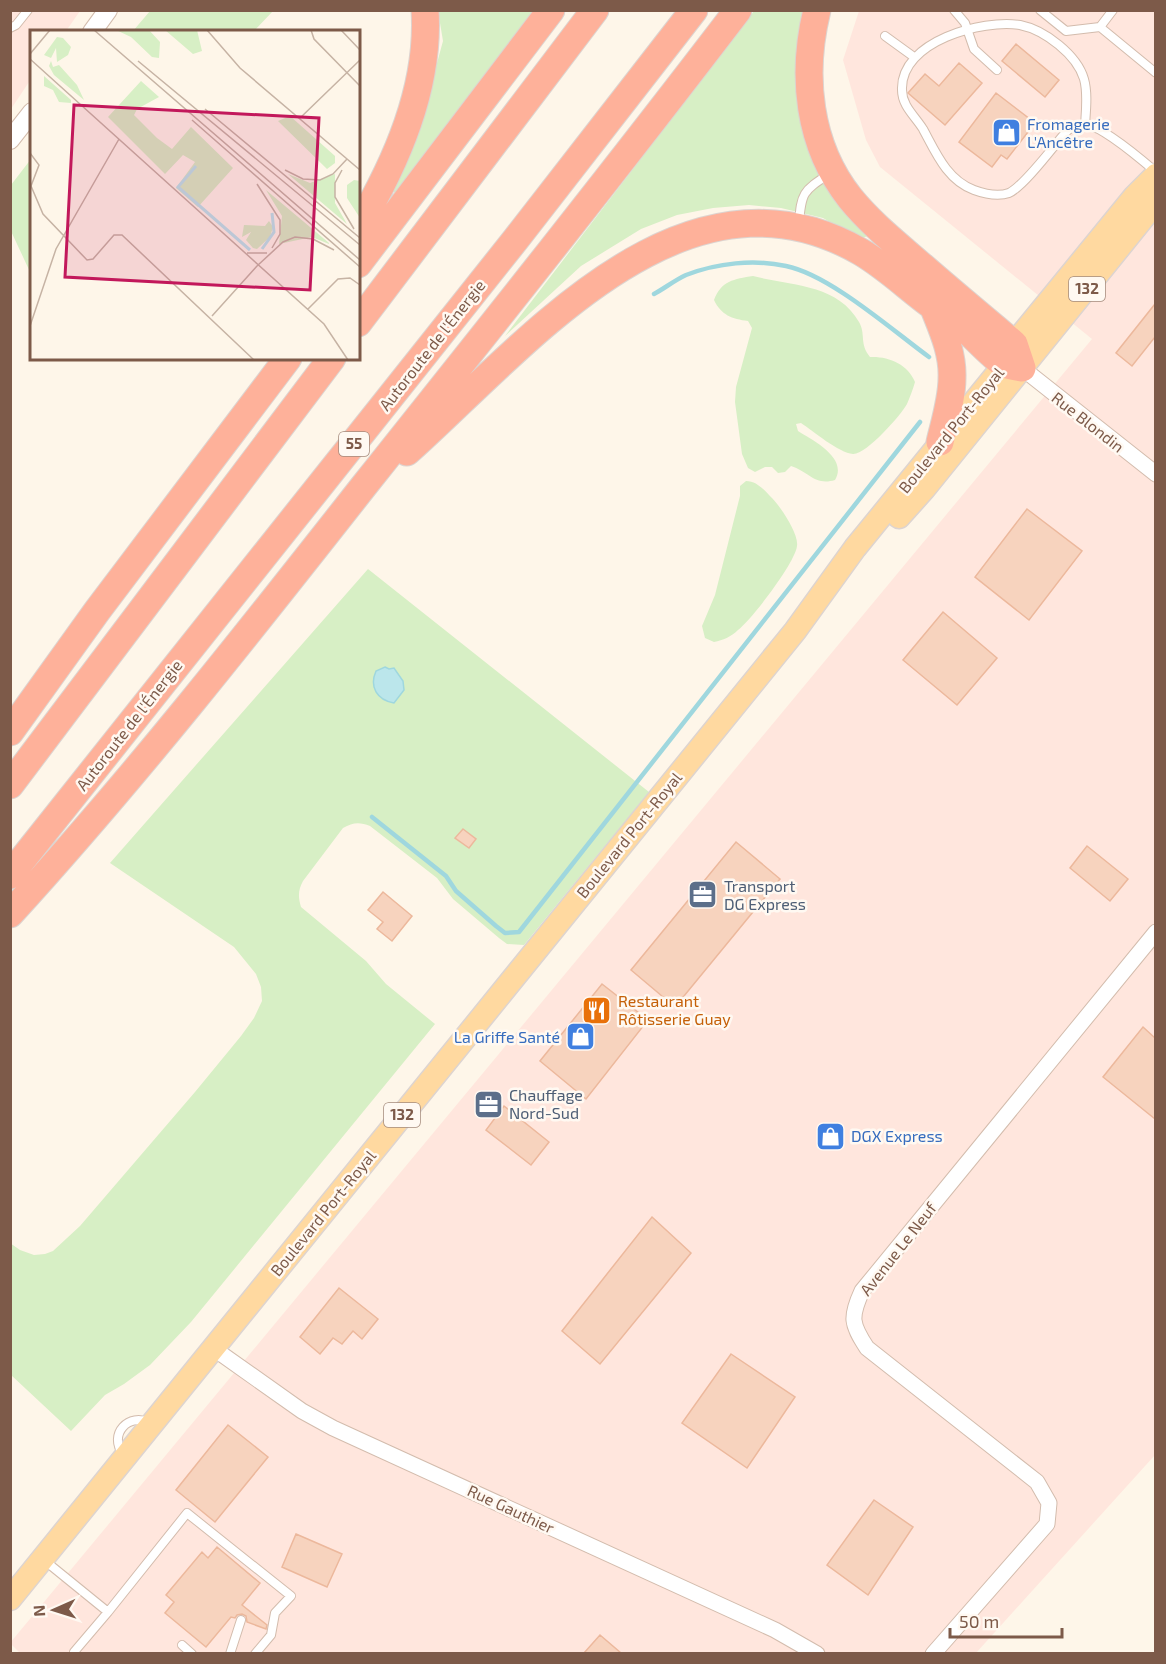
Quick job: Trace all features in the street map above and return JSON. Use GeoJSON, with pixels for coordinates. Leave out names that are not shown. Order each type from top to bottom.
{"type":"FeatureCollection","features":[{"type":"Feature","properties":{"kind":"highway"},"geometry":{"type":"LineString","coordinates":[[360,224],[386,178],[409,118],[423,60],[425,10]]}},
{"type":"Feature","properties":{"kind":"highway"},"geometry":{"type":"LineString","coordinates":[[360,261],[551,10]]}},
{"type":"Feature","properties":{"kind":"highway"},"geometry":{"type":"LineString","coordinates":[[360,320],[595,10]]}},
{"type":"Feature","properties":{"kind":"highway","name":"Autoroute de l'Énergie"},"geometry":{"type":"LineString","coordinates":[[10,875],[523,230],[694,10]]}},
{"type":"Feature","properties":{"kind":"highway"},"geometry":{"type":"LineString","coordinates":[[10,914],[77,842],[134,774],[598,191],[738,10]]}},
{"type":"Feature","properties":{"kind":"highway"},"geometry":{"type":"LineString","coordinates":[[816,10],[808,75],[810,100],[818,136],[833,172],[849,196],[873,222],[1014,359]]}},
{"type":"Feature","properties":{"kind":"highway"},"geometry":{"type":"LineString","coordinates":[[351,503],[456,409],[535,331],[572,300],[604,278],[654,250],[706,231],[756,224],[799,228],[829,237],[859,251],[886,268],[933,306],[1014,359]]}},
{"type":"Feature","properties":{"kind":"highway"},"geometry":{"type":"LineString","coordinates":[[933,306],[945,336],[952,368],[951,390],[940,442]]}},
{"type":"Feature","properties":{"kind":"highway"},"geometry":{"type":"LineString","coordinates":[[10,785],[330,360]]}},
{"type":"Feature","properties":{"kind":"highway"},"geometry":{"type":"LineString","coordinates":[[10,732],[97,611],[283,363]]}},
{"type":"Feature","properties":{"kind":"main road","name":"Boulevard Port-Royal"},"geometry":{"type":"LineString","coordinates":[[10,1599],[795,632],[924,489],[1014,359],[1135,196],[1155,173]]}},
{"type":"Feature","properties":{"kind":"main road","name":"Boulevard Port-Royal"},"geometry":{"type":"LineString","coordinates":[[795,632],[855,548],[940,442],[1155,202]]}},
{"type":"Feature","properties":{"kind":"street"},"geometry":{"type":"LineString","coordinates":[[93,30],[108,10]]}},
{"type":"Feature","properties":{"kind":"street"},"geometry":{"type":"LineString","coordinates":[[12,135],[30,114]]}},
{"type":"Feature","properties":{"kind":"street","name":"Rue Blondin"},"geometry":{"type":"LineString","coordinates":[[1014,359],[1155,474]]}},
{"type":"Feature","properties":{"kind":"street","name":"Avenue Le Neuf"},"geometry":{"type":"LineString","coordinates":[[933,1653],[1047,1524],[1049,1503],[1037,1482],[867,1348],[855,1329],[854,1308],[862,1292],[1155,932]]}},
{"type":"Feature","properties":{"kind":"street","name":"Rue Gauthier"},"geometry":{"type":"LineString","coordinates":[[213,1348],[293,1405],[333,1428],[775,1630],[817,1653]]}},
{"type":"Feature","properties":{"kind":"lane"},"geometry":{"type":"LineString","coordinates":[[10,28],[16,25],[28,10]]}},
{"type":"Feature","properties":{"kind":"lane"},"geometry":{"type":"LineString","coordinates":[[954,10],[968,31],[974,49],[997,70]]}},
{"type":"Feature","properties":{"kind":"lane"},"geometry":{"type":"LineString","coordinates":[[1040,10],[1066,31],[1100,27],[1113,10]]}},
{"type":"Feature","properties":{"kind":"lane"},"geometry":{"type":"LineString","coordinates":[[1085,124],[1086,91],[1083,76],[1073,60],[1053,42],[1032,29],[1019,25],[995,26],[968,31],[928,45],[914,57],[903,78],[904,102],[945,168],[962,184],[975,191],[999,195],[1013,191],[1068,130],[1085,124],[1102,132],[1155,173]]}},
{"type":"Feature","properties":{"kind":"lane"},"geometry":{"type":"LineString","coordinates":[[1100,27],[1155,73]]}},
{"type":"Feature","properties":{"kind":"lane"},"geometry":{"type":"LineString","coordinates":[[885,36],[914,57]]}},
{"type":"Feature","properties":{"kind":"lane"},"geometry":{"type":"LineString","coordinates":[[799,228],[804,194],[810,187],[833,172]]}},
{"type":"Feature","properties":{"kind":"lane"},"geometry":{"type":"LineString","coordinates":[[75,1653],[187,1513],[291,1596],[275,1613],[271,1635],[255,1653]]}},
{"type":"Feature","properties":{"kind":"lane"},"geometry":{"type":"LineString","coordinates":[[42,1559],[108,1612]]}},
{"type":"Feature","properties":{"kind":"lane"},"geometry":{"type":"LineString","coordinates":[[230,1653],[241,1620]]}},
{"type":"Feature","properties":{"kind":"lane"},"geometry":{"type":"LineString","coordinates":[[182,1645],[192,1653]]}},
{"type":"Feature","properties":{"kind":"shaded area"},"geometry":{"type":"Polygon","coordinates":[[[11,11],[80,11],[67,30],[30,30],[30,80],[11,109],[11,11]]]}},
{"type":"Feature","properties":{"kind":"shaded area"},"geometry":{"type":"Polygon","coordinates":[[[859,11],[1155,11],[1155,1455],[976,1653],[21,1654],[10,1643],[1092,339],[880,167],[866,140],[843,60],[859,11]]]}},
{"type":"Feature","properties":{"kind":"green space"},"geometry":{"type":"Polygon","coordinates":[[[150,10],[273,11],[255,30],[134,30],[150,10]]]}},
{"type":"Feature","properties":{"kind":"green space"},"geometry":{"type":"Polygon","coordinates":[[[438,11],[538,11],[399,192],[394,192],[392,187],[418,133],[443,41],[438,11]]]}},
{"type":"Feature","properties":{"kind":"green space"},"geometry":{"type":"Polygon","coordinates":[[[754,11],[806,11],[800,44],[868,236],[859,239],[823,218],[781,208],[749,205],[713,208],[677,215],[641,229],[581,266],[505,336],[754,11]]]}},
{"type":"Feature","properties":{"kind":"green space"},"geometry":{"type":"Polygon","coordinates":[[[30,160],[30,272],[10,229],[11,185],[30,160]]]}},
{"type":"Feature","properties":{"kind":"green space"},"geometry":{"type":"Polygon","coordinates":[[[753,276],[812,288],[838,300],[850,309],[859,322],[865,348],[870,357],[897,362],[908,370],[915,382],[907,404],[898,417],[883,434],[859,453],[847,453],[801,423],[796,424],[798,431],[820,445],[833,457],[838,472],[835,480],[817,480],[791,466],[785,472],[778,473],[772,467],[765,467],[755,472],[748,468],[742,454],[735,402],[736,387],[752,328],[748,321],[724,313],[714,300],[724,285],[740,278],[753,276]]]}},
{"type":"Feature","properties":{"kind":"green space"},"geometry":{"type":"Polygon","coordinates":[[[746,481],[760,487],[775,502],[792,528],[797,546],[789,565],[753,615],[733,635],[714,642],[705,638],[702,626],[715,595],[740,496],[740,486],[746,481]]]}},
{"type":"Feature","properties":{"kind":"green space"},"geometry":{"type":"Polygon","coordinates":[[[368,569],[649,792],[524,945],[507,944],[499,938],[453,899],[437,878],[370,826],[356,823],[343,828],[303,881],[299,894],[301,907],[366,961],[386,984],[435,1024],[191,1322],[150,1365],[105,1395],[71,1431],[11,1375],[10,1243],[34,1255],[45,1254],[53,1251],[80,1226],[241,1036],[254,1018],[262,1001],[261,987],[256,974],[234,947],[110,863],[368,569]]]}},
{"type":"Feature","properties":{"kind":"water"},"geometry":{"type":"Polygon","coordinates":[[[385,667],[394,668],[403,681],[404,690],[394,703],[379,696],[374,687],[376,671],[385,667]]]}},
{"type":"Feature","properties":{"kind":"building"},"geometry":{"type":"Polygon","coordinates":[[[1016,44],[1059,80],[1045,97],[1002,61],[1016,44]]]}},
{"type":"Feature","properties":{"kind":"building"},"geometry":{"type":"Polygon","coordinates":[[[959,63],[982,83],[945,125],[908,93],[925,74],[939,86],[959,63]]]}},
{"type":"Feature","properties":{"kind":"building"},"geometry":{"type":"Polygon","coordinates":[[[996,93],[1035,123],[1007,159],[1001,155],[992,167],[959,142],[996,93]]]}},
{"type":"Feature","properties":{"kind":"building"},"geometry":{"type":"Polygon","coordinates":[[[1155,304],[1155,337],[1132,366],[1116,353],[1155,304]]]}},
{"type":"Feature","properties":{"kind":"building"},"geometry":{"type":"Polygon","coordinates":[[[1027,509],[1082,551],[1029,620],[975,577],[1027,509]]]}},
{"type":"Feature","properties":{"kind":"building"},"geometry":{"type":"Polygon","coordinates":[[[943,612],[997,658],[957,705],[903,660],[943,612]]]}},
{"type":"Feature","properties":{"kind":"building"},"geometry":{"type":"Polygon","coordinates":[[[463,829],[476,839],[469,848],[455,838],[463,829]]]}},
{"type":"Feature","properties":{"kind":"building"},"geometry":{"type":"Polygon","coordinates":[[[736,842],[780,879],[675,1007],[631,970],[736,842]]]}},
{"type":"Feature","properties":{"kind":"building"},"geometry":{"type":"Polygon","coordinates":[[[1087,846],[1128,879],[1110,901],[1070,868],[1087,846]]]}},
{"type":"Feature","properties":{"kind":"building"},"geometry":{"type":"Polygon","coordinates":[[[383,892],[412,916],[392,941],[377,929],[383,922],[368,910],[383,892]]]}},
{"type":"Feature","properties":{"kind":"building"},"geometry":{"type":"Polygon","coordinates":[[[602,984],[648,1020],[586,1099],[540,1061],[602,984]]]}},
{"type":"Feature","properties":{"kind":"building"},"geometry":{"type":"Polygon","coordinates":[[[1143,1027],[1155,1038],[1155,1119],[1103,1077],[1143,1027]]]}},
{"type":"Feature","properties":{"kind":"building"},"geometry":{"type":"Polygon","coordinates":[[[504,1106],[549,1142],[531,1165],[486,1130],[504,1106]]]}},
{"type":"Feature","properties":{"kind":"building"},"geometry":{"type":"Polygon","coordinates":[[[652,1217],[691,1253],[600,1364],[562,1331],[652,1217]]]}},
{"type":"Feature","properties":{"kind":"building"},"geometry":{"type":"Polygon","coordinates":[[[339,1288],[378,1319],[362,1339],[353,1331],[342,1344],[333,1338],[320,1354],[300,1337],[339,1288]]]}},
{"type":"Feature","properties":{"kind":"building"},"geometry":{"type":"Polygon","coordinates":[[[731,1354],[795,1397],[747,1468],[682,1423],[731,1354]]]}},
{"type":"Feature","properties":{"kind":"building"},"geometry":{"type":"Polygon","coordinates":[[[228,1425],[268,1457],[215,1522],[176,1490],[228,1425]]]}},
{"type":"Feature","properties":{"kind":"building"},"geometry":{"type":"Polygon","coordinates":[[[874,1500],[913,1527],[868,1595],[827,1565],[874,1500]]]}},
{"type":"Feature","properties":{"kind":"building"},"geometry":{"type":"Polygon","coordinates":[[[296,1534],[342,1554],[327,1587],[282,1567],[296,1534]]]}},
{"type":"Feature","properties":{"kind":"building"},"geometry":{"type":"Polygon","coordinates":[[[217,1547],[260,1583],[242,1605],[267,1625],[266,1629],[247,1622],[246,1616],[242,1614],[235,1618],[231,1617],[206,1647],[165,1613],[174,1602],[166,1595],[202,1552],[208,1558],[217,1547]]]}},
{"type":"Feature","properties":{"kind":"building"},"geometry":{"type":"Polygon","coordinates":[[[600,1635],[621,1653],[584,1653],[600,1635]]]}},
{"type":"Feature","properties":{"kind":"waterway"},"geometry":{"type":"LineString","coordinates":[[654,294],[686,275],[710,268],[736,263],[786,266],[803,271],[841,292],[929,357]]}},
{"type":"Feature","properties":{"kind":"waterway"},"geometry":{"type":"LineString","coordinates":[[372,817],[446,876],[456,891],[496,926],[505,933],[519,932],[920,422]]}},
{"type":"Feature","properties":{"kind":"place","name":"Fromagerie L'Ancêtre"},"geometry":{"type":"Point","coordinates":[1006,133]}},
{"type":"Feature","properties":{"kind":"place","name":"Transport DG Express"},"geometry":{"type":"Point","coordinates":[703,895]}},
{"type":"Feature","properties":{"kind":"place","name":"Restaurant Rôtisserie Guay"},"geometry":{"type":"Point","coordinates":[597,1010]}},
{"type":"Feature","properties":{"kind":"place","name":"La Griffe Santé"},"geometry":{"type":"Point","coordinates":[581,1037]}},
{"type":"Feature","properties":{"kind":"place","name":"Chauffage Nord-Sud"},"geometry":{"type":"Point","coordinates":[488,1104]}},
{"type":"Feature","properties":{"kind":"place","name":"DGX Express"},"geometry":{"type":"Point","coordinates":[830,1136]}}]}
